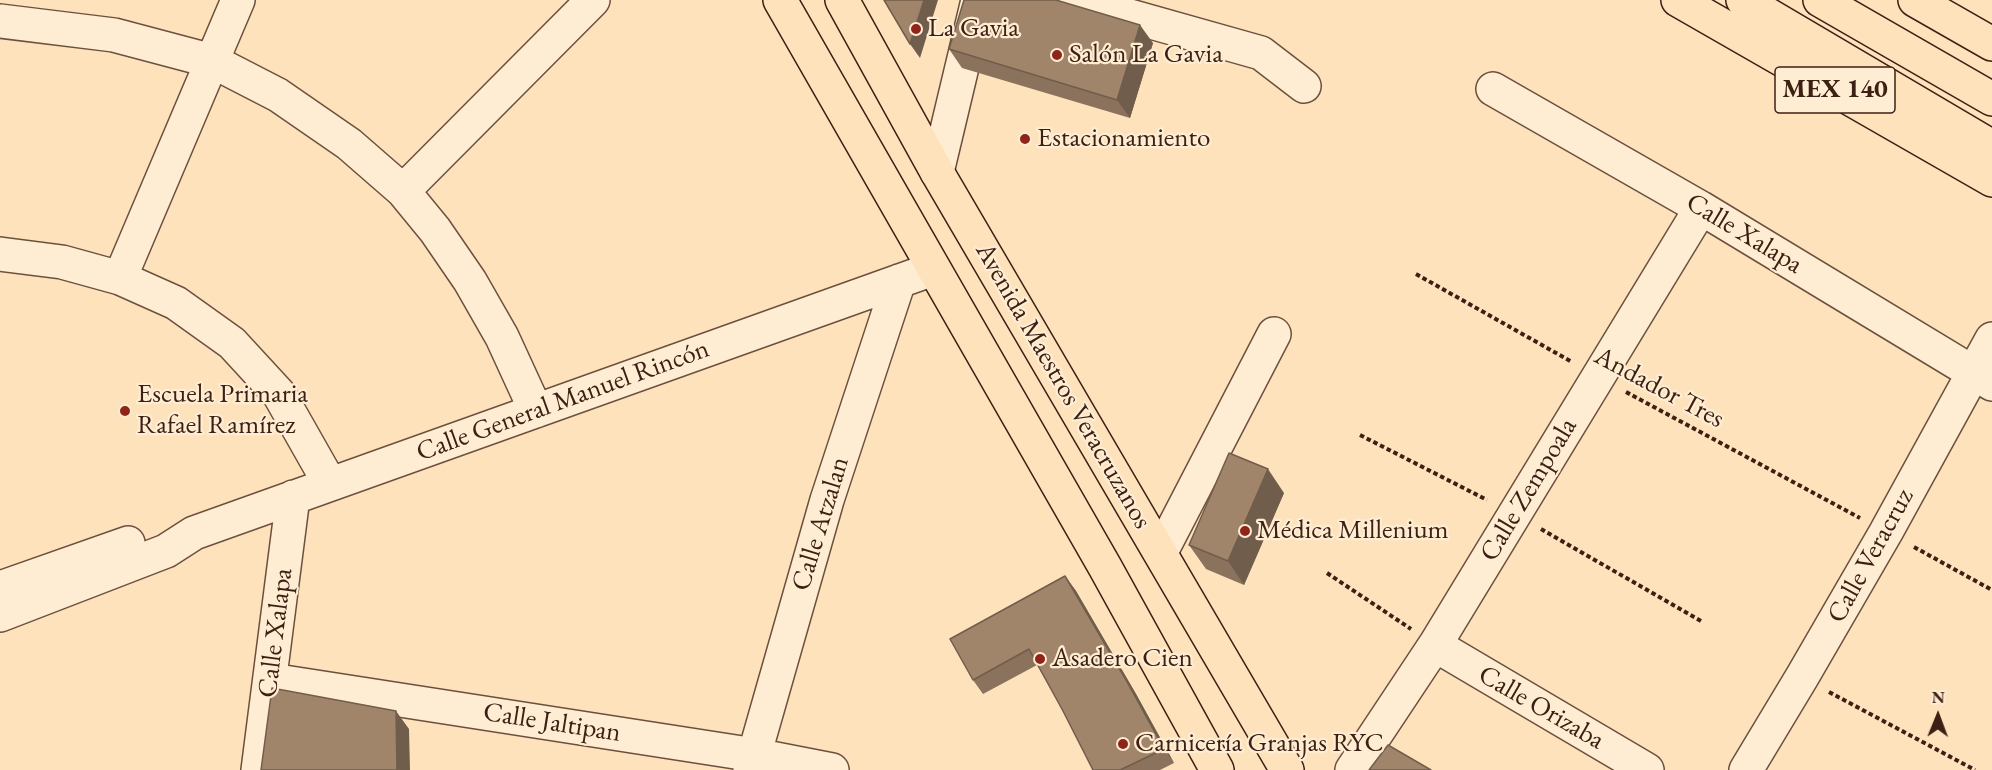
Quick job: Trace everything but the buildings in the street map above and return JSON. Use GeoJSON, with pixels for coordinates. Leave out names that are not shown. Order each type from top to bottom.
{"type":"FeatureCollection","features":[{"type":"Feature","properties":{"kind":"main road","name":"Avenida Maestros Veracruzanos"},"geometry":{"type":"LineString","coordinates":[[780,0],[1105,567],[1217,770]]}},
{"type":"Feature","properties":{"kind":"main road","name":"Avenida Maestros Veracruzanos"},"geometry":{"type":"LineString","coordinates":[[842,0],[937,171],[1287,770]]}},
{"type":"Feature","properties":{"kind":"main road","name":"MEX 140"},"geometry":{"type":"LineString","coordinates":[[1678,0],[1992,180]]}},
{"type":"Feature","properties":{"kind":"main road","name":"MEX 140"},"geometry":{"type":"LineString","coordinates":[[1743,0],[1992,147]]}},
{"type":"Feature","properties":{"kind":"main road","name":"MEX 140"},"geometry":{"type":"LineString","coordinates":[[1820,0],[1992,99]]}},
{"type":"Feature","properties":{"kind":"main road"},"geometry":{"type":"LineString","coordinates":[[1915,0],[1992,44]]}},
{"type":"Feature","properties":{"kind":"street"},"geometry":{"type":"LineString","coordinates":[[120,278],[238,0]]}},
{"type":"Feature","properties":{"kind":"street"},"geometry":{"type":"LineString","coordinates":[[403,191],[592,0]]}},
{"type":"Feature","properties":{"kind":"street"},"geometry":{"type":"LineString","coordinates":[[937,171],[978,0]]}},
{"type":"Feature","properties":{"kind":"street"},"geometry":{"type":"LineString","coordinates":[[1073,0],[1261,53],[1304,86]]}},
{"type":"Feature","properties":{"kind":"street"},"geometry":{"type":"LineString","coordinates":[[0,21],[114,35],[212,61],[287,101],[349,144],[403,191],[435,230],[470,281],[502,337],[536,411]]}},
{"type":"Feature","properties":{"kind":"street","name":"Calle Xalapa"},"geometry":{"type":"LineString","coordinates":[[1492,89],[1701,208],[1983,378]]}},
{"type":"Feature","properties":{"kind":"street","name":"Calle Zempoala"},"geometry":{"type":"LineString","coordinates":[[1352,770],[1435,645],[1701,208]]}},
{"type":"Feature","properties":{"kind":"street"},"geometry":{"type":"LineString","coordinates":[[0,254],[62,262],[120,278],[176,303],[232,343],[279,394],[330,484]]}},
{"type":"Feature","properties":{"kind":"street","name":"Calle General Manuel Rincón"},"geometry":{"type":"LineString","coordinates":[[0,615],[166,551],[194,533],[933,269]]}},
{"type":"Feature","properties":{"kind":"street","name":"Calle Atzalan"},"geometry":{"type":"LineString","coordinates":[[753,762],[827,500],[900,281]]}},
{"type":"Feature","properties":{"kind":"street"},"geometry":{"type":"LineString","coordinates":[[1161,552],[1274,334]]}},
{"type":"Feature","properties":{"kind":"street","name":"Calle Veracruz"},"geometry":{"type":"LineString","coordinates":[[1746,770],[1886,532],[1983,378],[1992,339]]}},
{"type":"Feature","properties":{"kind":"street","name":"Calle Xalapa"},"geometry":{"type":"LineString","coordinates":[[258,770],[293,497]]}},
{"type":"Feature","properties":{"kind":"street","name":"Calle General Manuel Rincón"},"geometry":{"type":"LineString","coordinates":[[0,588],[157,532],[194,533]]}},
{"type":"Feature","properties":{"kind":"street","name":"Calle Orizaba"},"geometry":{"type":"LineString","coordinates":[[1435,645],[1647,770]]}},
{"type":"Feature","properties":{"kind":"street","name":"Calle Jaltipan"},"geometry":{"type":"LineString","coordinates":[[271,680],[753,762],[832,770]]}},
{"type":"Feature","properties":{"kind":"path","name":"Andador Tres"},"geometry":{"type":"LineString","coordinates":[[1416,274],[1597,376],[1992,590]]}},
{"type":"Feature","properties":{"kind":"path"},"geometry":{"type":"LineString","coordinates":[[1327,573],[1435,645]]}},
{"type":"Feature","properties":{"kind":"path"},"geometry":{"type":"LineString","coordinates":[[1802,677],[1975,770]]}},
{"type":"Feature","properties":{"kind":"place","name":"La Gavia"},"geometry":{"type":"Point","coordinates":[916,29]}},
{"type":"Feature","properties":{"kind":"place","name":"Salón La Gavia"},"geometry":{"type":"Point","coordinates":[1057,55]}},
{"type":"Feature","properties":{"kind":"place","name":"Estacionamiento"},"geometry":{"type":"Point","coordinates":[1025,139]}},
{"type":"Feature","properties":{"kind":"place","name":"Escuela Primaria Rafael Ramírez"},"geometry":{"type":"Point","coordinates":[125,411]}},
{"type":"Feature","properties":{"kind":"place","name":"Médica Millenium"},"geometry":{"type":"Point","coordinates":[1245,531]}},
{"type":"Feature","properties":{"kind":"place","name":"Asadero Cien"},"geometry":{"type":"Point","coordinates":[1040,659]}},
{"type":"Feature","properties":{"kind":"place","name":"Carnicería Granjas RYC"},"geometry":{"type":"Point","coordinates":[1123,744]}}]}
